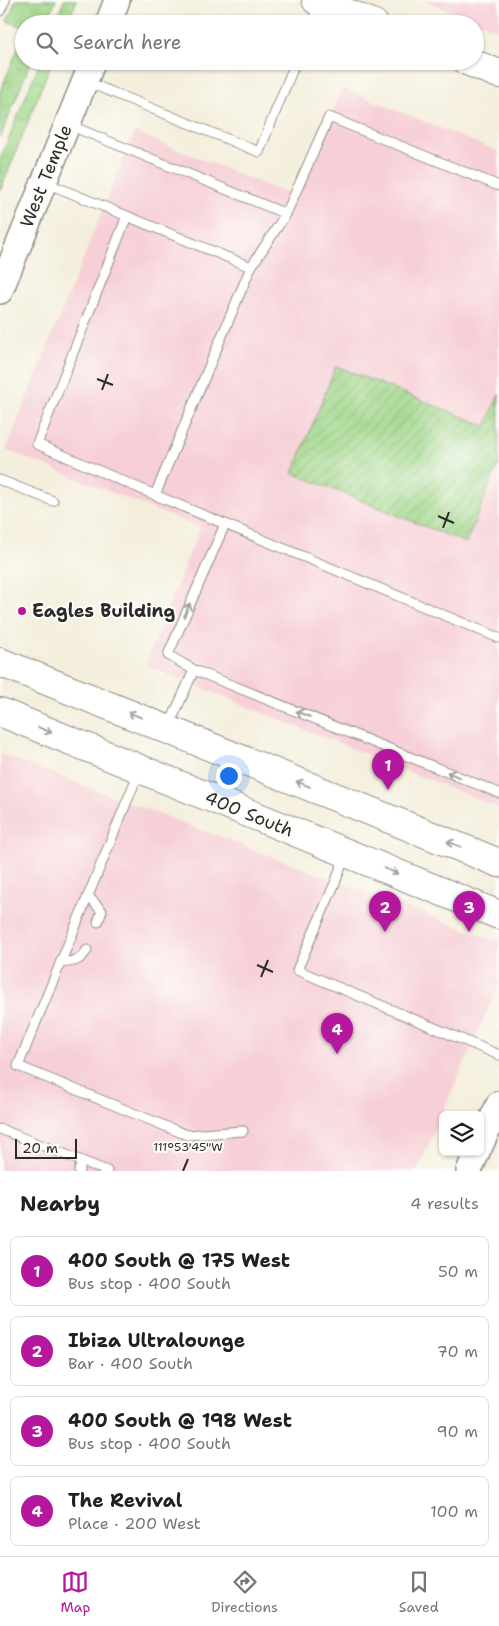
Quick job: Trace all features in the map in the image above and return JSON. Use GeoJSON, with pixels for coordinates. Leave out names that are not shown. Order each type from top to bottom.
{"type":"FeatureCollection","features":[{"type":"Feature","properties":{"kind":"main road"},"geometry":{"type":"LineString","coordinates":[[112,15],[118,0]]}},
{"type":"Feature","properties":{"kind":"main road"},"geometry":{"type":"LineString","coordinates":[[321,6],[348,15]]}},
{"type":"Feature","properties":{"kind":"main road"},"geometry":{"type":"LineString","coordinates":[[484,68],[499,74]]}},
{"type":"Feature","properties":{"kind":"main road","name":"West Temple"},"geometry":{"type":"LineString","coordinates":[[0,291],[89,71]]}},
{"type":"Feature","properties":{"kind":"main road"},"geometry":{"type":"LineString","coordinates":[[0,662],[499,863]]}},
{"type":"Feature","properties":{"kind":"main road","name":"400 South"},"geometry":{"type":"LineString","coordinates":[[0,712],[499,915]]}},
{"type":"Feature","properties":{"kind":"main road"},"geometry":{"type":"LineString","coordinates":[[484,1137],[499,1104]]}},
{"type":"Feature","properties":{"kind":"main road"},"geometry":{"type":"LineString","coordinates":[[469,1171],[476,1156]]}},
{"type":"Feature","properties":{"kind":"lane"},"geometry":{"type":"LineString","coordinates":[[0,11],[4,0]]}},
{"type":"Feature","properties":{"kind":"lane"},"geometry":{"type":"LineString","coordinates":[[89,71],[259,152],[292,70]]}},
{"type":"Feature","properties":{"kind":"lane"},"geometry":{"type":"LineString","coordinates":[[155,496],[251,267],[286,214],[330,117],[499,186]]}},
{"type":"Feature","properties":{"kind":"lane"},"geometry":{"type":"LineString","coordinates":[[67,125],[286,214]]}},
{"type":"Feature","properties":{"kind":"lane"},"geometry":{"type":"LineString","coordinates":[[44,182],[251,267]]}},
{"type":"Feature","properties":{"kind":"lane"},"geometry":{"type":"LineString","coordinates":[[127,216],[37,444],[155,496],[499,638]]}},
{"type":"Feature","properties":{"kind":"lane"},"geometry":{"type":"LineString","coordinates":[[0,480],[53,501]]}},
{"type":"Feature","properties":{"kind":"lane"},"geometry":{"type":"LineString","coordinates":[[224,524],[168,655],[194,670],[499,793]]}},
{"type":"Feature","properties":{"kind":"lane"},"geometry":{"type":"LineString","coordinates":[[167,729],[194,670]]}},
{"type":"Feature","properties":{"kind":"lane"},"geometry":{"type":"LineString","coordinates":[[140,769],[18,1066],[187,1135],[243,1131]]}},
{"type":"Feature","properties":{"kind":"lane"},"geometry":{"type":"LineString","coordinates":[[346,853],[297,970],[499,1055]]}},
{"type":"Feature","properties":{"kind":"lane"},"geometry":{"type":"LineString","coordinates":[[88,896],[102,911],[98,922]]}},
{"type":"Feature","properties":{"kind":"lane"},"geometry":{"type":"LineString","coordinates":[[60,962],[74,961],[82,957],[87,950]]}},
{"type":"Feature","properties":{"kind":"lane"},"geometry":{"type":"LineString","coordinates":[[0,1129],[107,1171]]}},
{"type":"Feature","properties":{"kind":"lane"},"geometry":{"type":"LineString","coordinates":[[78,1171],[82,1161]]}},
{"type":"Feature","properties":{"kind":"shaded area"},"geometry":{"type":"Polygon","coordinates":[[[422,0],[499,0],[499,30],[484,24],[484,15],[460,15],[422,0]]]}},
{"type":"Feature","properties":{"kind":"shaded area"},"geometry":{"type":"Polygon","coordinates":[[[342,88],[499,152],[499,808],[145,665],[200,528],[6,450],[134,132],[297,198],[342,88]]]}},
{"type":"Feature","properties":{"kind":"shaded area"},"geometry":{"type":"Polygon","coordinates":[[[0,754],[499,942],[499,984],[443,1111],[439,1111],[439,1121],[417,1171],[0,1171],[0,754]]]}},
{"type":"Feature","properties":{"kind":"green space"},"geometry":{"type":"Polygon","coordinates":[[[16,0],[56,0],[50,15],[15,15],[15,24],[7,21],[16,0]]]}},
{"type":"Feature","properties":{"kind":"green space"},"geometry":{"type":"Polygon","coordinates":[[[64,0],[77,0],[71,15],[58,15],[64,0]]]}},
{"type":"Feature","properties":{"kind":"green space"},"geometry":{"type":"Polygon","coordinates":[[[15,56],[15,70],[27,70],[0,138],[0,92],[15,56]]]}},
{"type":"Feature","properties":{"kind":"green space"},"geometry":{"type":"Polygon","coordinates":[[[36,70],[48,70],[0,192],[0,160],[36,70]]]}},
{"type":"Feature","properties":{"kind":"green space"},"geometry":{"type":"Polygon","coordinates":[[[336,366],[486,426],[499,394],[499,467],[497,467],[466,543],[293,473],[336,366]]]}},
{"type":"Feature","properties":{"kind":"place","name":"Eagles Building"},"geometry":{"type":"Point","coordinates":[22,611]}},
{"type":"Feature","properties":{"kind":"place","name":"400 South @ 175 West"},"geometry":{"type":"Point","coordinates":[388,790]}},
{"type":"Feature","properties":{"kind":"place","name":"Ibiza Ultralounge"},"geometry":{"type":"Point","coordinates":[385,932]}},
{"type":"Feature","properties":{"kind":"place","name":"400 South @ 198 West"},"geometry":{"type":"Point","coordinates":[469,932]}},
{"type":"Feature","properties":{"kind":"place","name":"The Revival"},"geometry":{"type":"Point","coordinates":[337,1054]}}]}
